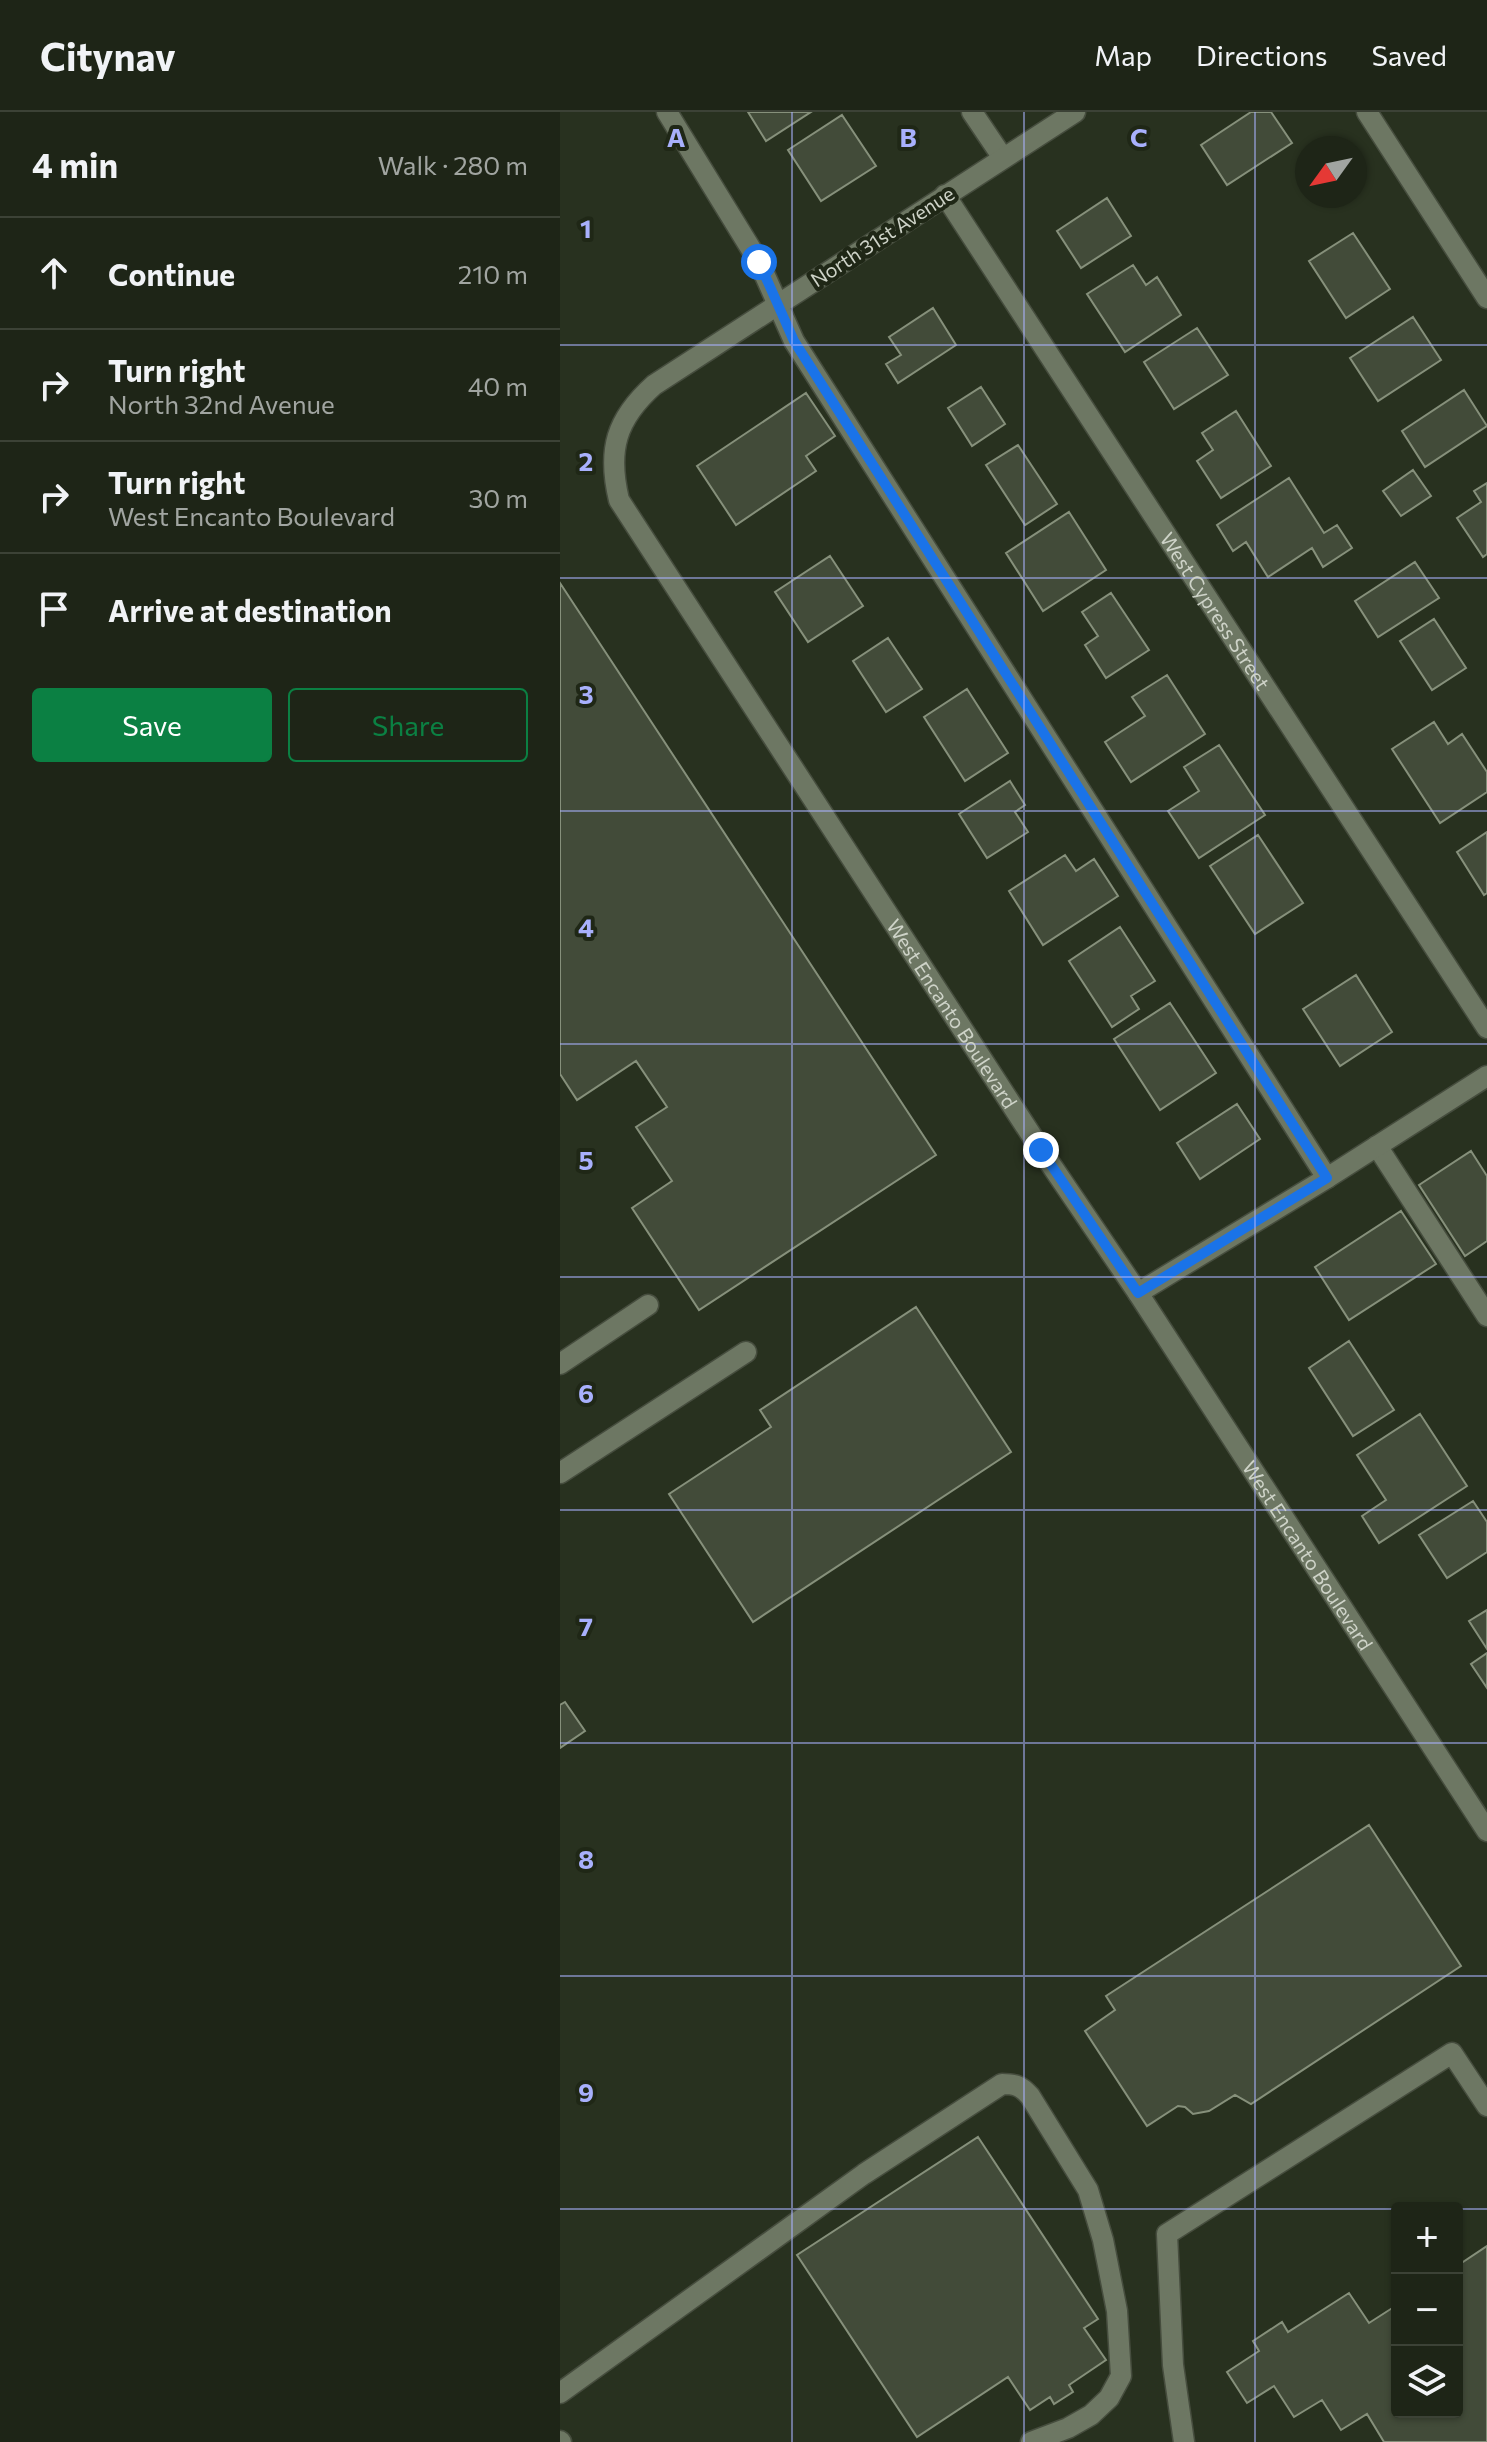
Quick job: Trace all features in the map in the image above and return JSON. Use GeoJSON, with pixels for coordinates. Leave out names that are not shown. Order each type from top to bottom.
{"type":"FeatureCollection","features":[{"type":"Feature","properties":{"kind":"street"},"geometry":{"type":"LineString","coordinates":[[667,112],[759,262],[794,341],[1327,1178]]}},
{"type":"Feature","properties":{"kind":"street"},"geometry":{"type":"LineString","coordinates":[[972,112],[1003,158]]}},
{"type":"Feature","properties":{"kind":"street","name":"North 31st Avenue"},"geometry":{"type":"LineString","coordinates":[[621,426],[637,400],[654,385],[1075,112]]}},
{"type":"Feature","properties":{"kind":"street"},"geometry":{"type":"LineString","coordinates":[[1367,112],[1487,298]]}},
{"type":"Feature","properties":{"kind":"street","name":"West Cypress Street"},"geometry":{"type":"LineString","coordinates":[[945,195],[1487,1028]]}},
{"type":"Feature","properties":{"kind":"street","name":"West Encanto Boulevard"},"geometry":{"type":"LineString","coordinates":[[621,426],[612,460],[614,480],[619,500],[633,526],[1138,1293],[1487,1831]]}},
{"type":"Feature","properties":{"kind":"street"},"geometry":{"type":"LineString","coordinates":[[1138,1293],[1487,1076]]}},
{"type":"Feature","properties":{"kind":"street"},"geometry":{"type":"LineString","coordinates":[[1377,1146],[1487,1316]]}},
{"type":"Feature","properties":{"kind":"street"},"geometry":{"type":"LineString","coordinates":[[560,1364],[648,1305]]}},
{"type":"Feature","properties":{"kind":"street"},"geometry":{"type":"LineString","coordinates":[[560,1473],[746,1352]]}},
{"type":"Feature","properties":{"kind":"street"},"geometry":{"type":"LineString","coordinates":[[1184,2442],[1173,2365],[1167,2234],[1452,2053],[1487,2106]]}},
{"type":"Feature","properties":{"kind":"street"},"geometry":{"type":"LineString","coordinates":[[560,2393],[864,2174],[1002,2084],[1013,2084],[1022,2087],[1030,2096],[1088,2190],[1103,2240],[1117,2311],[1121,2354],[1121,2376],[1109,2398],[1091,2415],[1068,2428],[1031,2442]]}},
{"type":"Feature","properties":{"kind":"building"},"geometry":{"type":"Polygon","coordinates":[[[748,112],[811,112],[766,141],[748,112]]]}},
{"type":"Feature","properties":{"kind":"building"},"geometry":{"type":"Polygon","coordinates":[[[1251,112],[1271,112],[1292,143],[1227,185],[1201,145],[1251,112]]]}},
{"type":"Feature","properties":{"kind":"building"},"geometry":{"type":"Polygon","coordinates":[[[842,115],[876,166],[821,201],[788,150],[842,115]]]}},
{"type":"Feature","properties":{"kind":"building"},"geometry":{"type":"Polygon","coordinates":[[[1107,198],[1131,236],[1081,268],[1057,231],[1107,198]]]}},
{"type":"Feature","properties":{"kind":"building"},"geometry":{"type":"Polygon","coordinates":[[[1353,233],[1390,289],[1346,318],[1309,261],[1353,233]]]}},
{"type":"Feature","properties":{"kind":"building"},"geometry":{"type":"Polygon","coordinates":[[[1133,265],[1146,285],[1157,277],[1181,315],[1125,352],[1087,294],[1133,265]]]}},
{"type":"Feature","properties":{"kind":"building"},"geometry":{"type":"Polygon","coordinates":[[[933,308],[956,345],[898,383],[886,364],[901,355],[889,337],[933,308]]]}},
{"type":"Feature","properties":{"kind":"building"},"geometry":{"type":"Polygon","coordinates":[[[1413,317],[1441,360],[1378,401],[1350,358],[1413,317]]]}},
{"type":"Feature","properties":{"kind":"building"},"geometry":{"type":"Polygon","coordinates":[[[1197,328],[1228,375],[1174,409],[1144,362],[1197,328]]]}},
{"type":"Feature","properties":{"kind":"building"},"geometry":{"type":"Polygon","coordinates":[[[981,387],[1005,424],[972,446],[948,408],[981,387]]]}},
{"type":"Feature","properties":{"kind":"building"},"geometry":{"type":"Polygon","coordinates":[[[1464,390],[1487,426],[1425,467],[1402,431],[1464,390]]]}},
{"type":"Feature","properties":{"kind":"building"},"geometry":{"type":"Polygon","coordinates":[[[806,393],[835,436],[806,456],[816,471],[736,525],[697,466],[806,393]]]}},
{"type":"Feature","properties":{"kind":"building"},"geometry":{"type":"Polygon","coordinates":[[[1236,411],[1271,466],[1221,498],[1197,461],[1213,450],[1202,433],[1236,411]]]}},
{"type":"Feature","properties":{"kind":"building"},"geometry":{"type":"Polygon","coordinates":[[[1018,445],[1057,504],[1025,525],[986,465],[1018,445]]]}},
{"type":"Feature","properties":{"kind":"building"},"geometry":{"type":"Polygon","coordinates":[[[1413,470],[1431,496],[1401,516],[1383,491],[1413,470]]]}},
{"type":"Feature","properties":{"kind":"building"},"geometry":{"type":"Polygon","coordinates":[[[1289,478],[1324,533],[1337,525],[1352,548],[1323,567],[1312,548],[1268,577],[1246,542],[1233,551],[1217,525],[1289,478]]]}},
{"type":"Feature","properties":{"kind":"building"},"geometry":{"type":"Polygon","coordinates":[[[1487,483],[1487,554],[1483,557],[1457,518],[1481,502],[1474,491],[1487,483]]]}},
{"type":"Feature","properties":{"kind":"building"},"geometry":{"type":"Polygon","coordinates":[[[1069,512],[1106,570],[1043,611],[1006,553],[1069,512]]]}},
{"type":"Feature","properties":{"kind":"building"},"geometry":{"type":"Polygon","coordinates":[[[830,556],[863,606],[808,642],[775,592],[830,556]]]}},
{"type":"Feature","properties":{"kind":"building"},"geometry":{"type":"Polygon","coordinates":[[[1415,562],[1439,598],[1378,637],[1355,601],[1415,562]]]}},
{"type":"Feature","properties":{"kind":"building"},"geometry":{"type":"Polygon","coordinates":[[[560,583],[936,1155],[699,1310],[632,1208],[672,1181],[636,1127],[667,1107],[636,1061],[577,1100],[560,1074],[560,583]]]}},
{"type":"Feature","properties":{"kind":"building"},"geometry":{"type":"Polygon","coordinates":[[[1111,593],[1149,650],[1106,678],[1085,645],[1098,636],[1082,612],[1111,593]]]}},
{"type":"Feature","properties":{"kind":"building"},"geometry":{"type":"Polygon","coordinates":[[[1434,619],[1466,668],[1432,690],[1400,641],[1434,619]]]}},
{"type":"Feature","properties":{"kind":"building"},"geometry":{"type":"Polygon","coordinates":[[[888,638],[922,689],[886,712],[853,661],[888,638]]]}},
{"type":"Feature","properties":{"kind":"building"},"geometry":{"type":"Polygon","coordinates":[[[1167,675],[1205,734],[1131,782],[1105,742],[1145,716],[1132,697],[1167,675]]]}},
{"type":"Feature","properties":{"kind":"building"},"geometry":{"type":"Polygon","coordinates":[[[967,689],[1008,753],[965,781],[924,717],[967,689]]]}},
{"type":"Feature","properties":{"kind":"building"},"geometry":{"type":"Polygon","coordinates":[[[1434,722],[1448,744],[1462,734],[1487,772],[1487,792],[1440,823],[1392,749],[1434,722]]]}},
{"type":"Feature","properties":{"kind":"building"},"geometry":{"type":"Polygon","coordinates":[[[1219,745],[1265,815],[1199,858],[1168,811],[1199,791],[1184,767],[1219,745]]]}},
{"type":"Feature","properties":{"kind":"building"},"geometry":{"type":"Polygon","coordinates":[[[1010,781],[1025,805],[1015,812],[1028,832],[987,858],[959,814],[1010,781]]]}},
{"type":"Feature","properties":{"kind":"building"},"geometry":{"type":"Polygon","coordinates":[[[1487,832],[1487,893],[1484,895],[1457,852],[1487,832]]]}},
{"type":"Feature","properties":{"kind":"building"},"geometry":{"type":"Polygon","coordinates":[[[1258,835],[1303,903],[1255,934],[1210,866],[1258,835]]]}},
{"type":"Feature","properties":{"kind":"building"},"geometry":{"type":"Polygon","coordinates":[[[1065,855],[1076,871],[1094,859],[1118,896],[1043,945],[1009,891],[1065,855]]]}},
{"type":"Feature","properties":{"kind":"building"},"geometry":{"type":"Polygon","coordinates":[[[1120,927],[1155,981],[1131,996],[1139,1009],[1112,1027],[1069,961],[1120,927]]]}},
{"type":"Feature","properties":{"kind":"building"},"geometry":{"type":"Polygon","coordinates":[[[1356,975],[1392,1032],[1340,1066],[1303,1009],[1356,975]]]}},
{"type":"Feature","properties":{"kind":"building"},"geometry":{"type":"Polygon","coordinates":[[[1170,1003],[1216,1073],[1160,1110],[1114,1039],[1170,1003]]]}},
{"type":"Feature","properties":{"kind":"building"},"geometry":{"type":"Polygon","coordinates":[[[1237,1104],[1260,1139],[1200,1179],[1177,1143],[1237,1104]]]}},
{"type":"Feature","properties":{"kind":"building"},"geometry":{"type":"Polygon","coordinates":[[[1471,1151],[1487,1176],[1487,1241],[1465,1256],[1419,1185],[1471,1151]]]}},
{"type":"Feature","properties":{"kind":"building"},"geometry":{"type":"Polygon","coordinates":[[[1401,1211],[1436,1264],[1349,1320],[1315,1267],[1401,1211]]]}},
{"type":"Feature","properties":{"kind":"building"},"geometry":{"type":"Polygon","coordinates":[[[916,1307],[1011,1452],[753,1622],[669,1494],[771,1427],[760,1410],[916,1307]]]}},
{"type":"Feature","properties":{"kind":"building"},"geometry":{"type":"Polygon","coordinates":[[[1349,1341],[1394,1410],[1353,1436],[1309,1368],[1349,1341]]]}},
{"type":"Feature","properties":{"kind":"building"},"geometry":{"type":"Polygon","coordinates":[[[1420,1414],[1467,1486],[1379,1543],[1362,1516],[1386,1500],[1357,1455],[1420,1414]]]}},
{"type":"Feature","properties":{"kind":"building"},"geometry":{"type":"Polygon","coordinates":[[[1473,1501],[1487,1522],[1487,1552],[1447,1578],[1419,1535],[1473,1501]]]}},
{"type":"Feature","properties":{"kind":"building"},"geometry":{"type":"Polygon","coordinates":[[[1487,1610],[1487,1649],[1469,1621],[1487,1610]]]}},
{"type":"Feature","properties":{"kind":"building"},"geometry":{"type":"Polygon","coordinates":[[[1487,1653],[1487,1688],[1471,1664],[1487,1653]]]}},
{"type":"Feature","properties":{"kind":"building"},"geometry":{"type":"Polygon","coordinates":[[[565,1702],[585,1731],[560,1748],[560,1705],[565,1702]]]}},
{"type":"Feature","properties":{"kind":"building"},"geometry":{"type":"Polygon","coordinates":[[[1369,1825],[1461,1966],[1251,2104],[1235,2095],[1209,2111],[1193,2114],[1185,2107],[1178,2106],[1147,2126],[1085,2031],[1115,2010],[1106,1996],[1369,1825]]]}},
{"type":"Feature","properties":{"kind":"building"},"geometry":{"type":"Polygon","coordinates":[[[978,2137],[1098,2319],[1084,2328],[1106,2360],[1069,2385],[1073,2392],[1054,2404],[1050,2397],[1030,2410],[1008,2377],[917,2437],[797,2255],[978,2137]]]}},
{"type":"Feature","properties":{"kind":"building"},"geometry":{"type":"Polygon","coordinates":[[[1487,2246],[1487,2442],[1384,2442],[1367,2414],[1341,2430],[1322,2400],[1294,2417],[1274,2386],[1247,2403],[1227,2372],[1259,2351],[1253,2341],[1282,2322],[1288,2332],[1349,2293],[1369,2323],[1391,2309],[1391,2418],[1463,2418],[1463,2262],[1487,2246]]]}},
{"type":"Feature","properties":{"kind":"route"},"geometry":{"type":"LineString","coordinates":[[759,262],[794,341],[1327,1178],[1138,1293],[1041,1150]]}}]}
